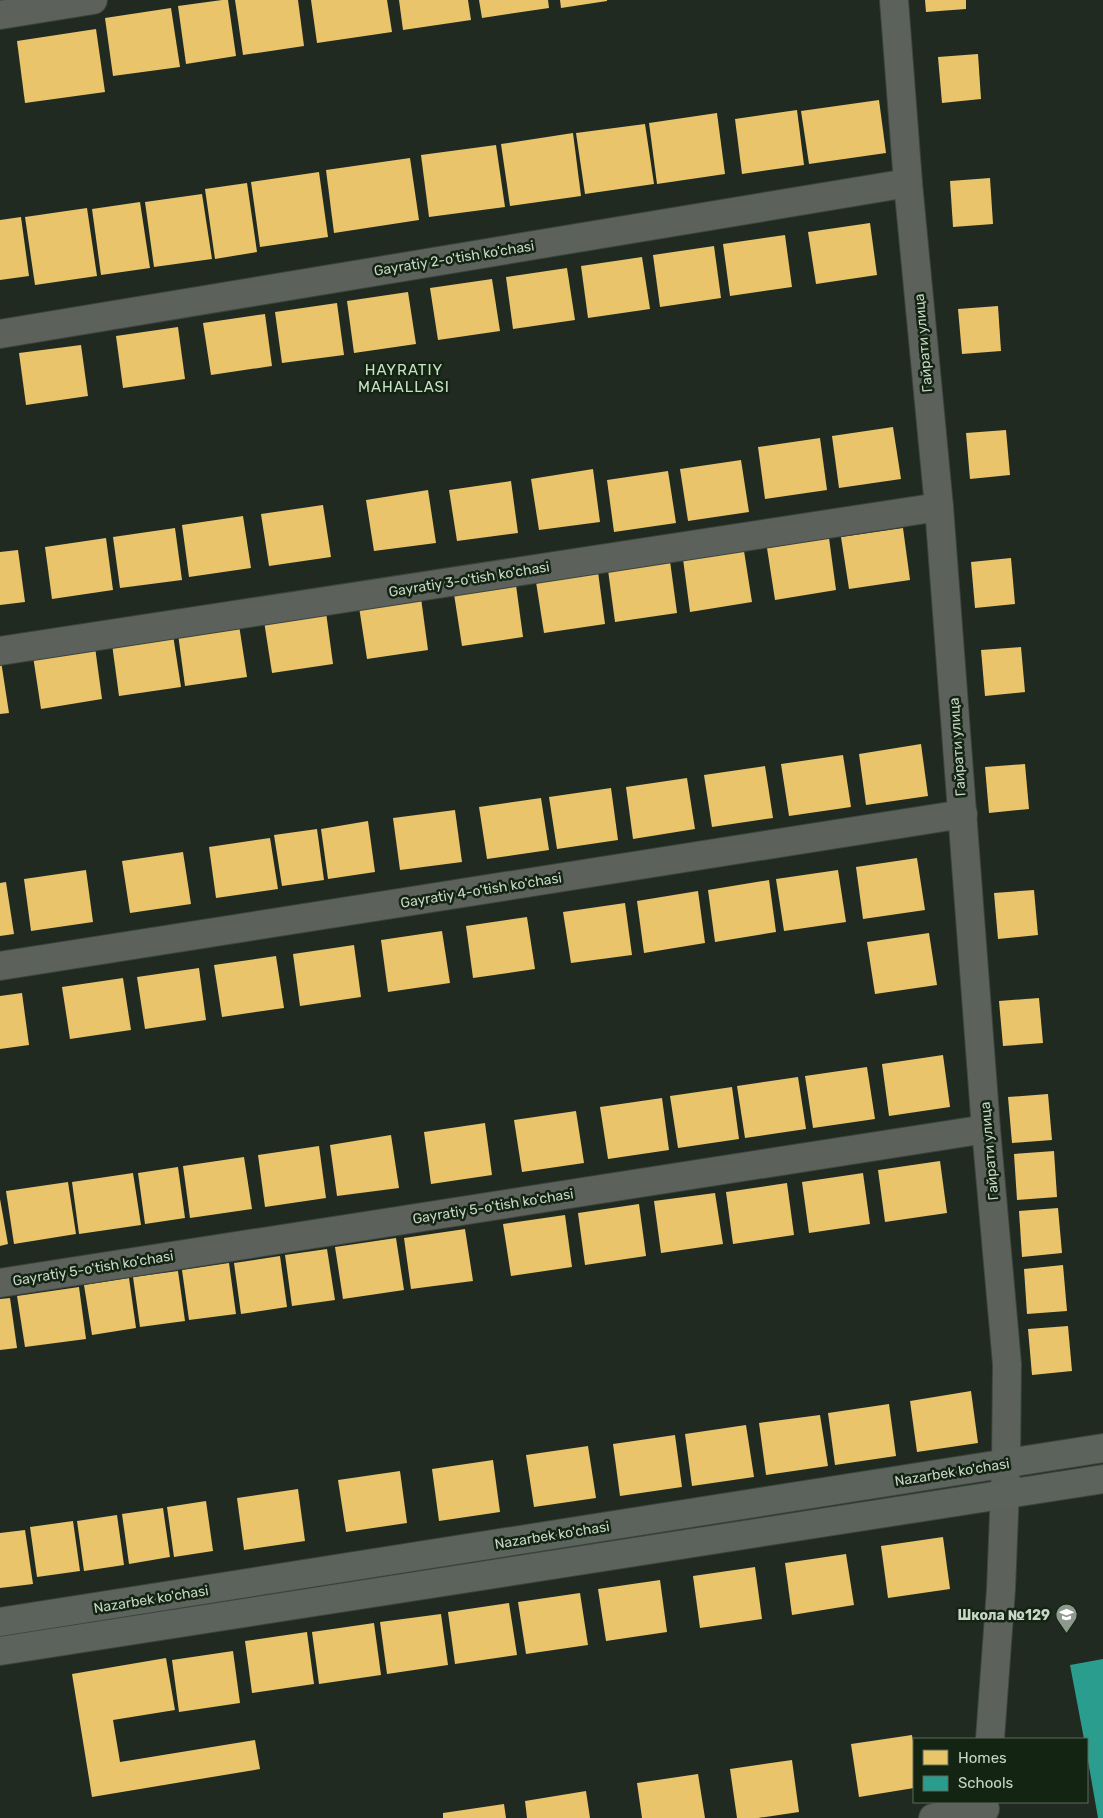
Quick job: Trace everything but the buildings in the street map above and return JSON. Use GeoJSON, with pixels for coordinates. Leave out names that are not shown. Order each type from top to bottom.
{"type":"FeatureCollection","features":[{"type":"Feature","properties":{"kind":"main road","name":"Nazarbek ko'chasi"},"geometry":{"type":"LineString","coordinates":[[0,1622],[1103,1448]]}},
{"type":"Feature","properties":{"kind":"main road","name":"Nazarbek ko'chasi"},"geometry":{"type":"LineString","coordinates":[[0,1651],[1103,1479]]}},
{"type":"Feature","properties":{"kind":"street"},"geometry":{"type":"LineString","coordinates":[[0,15],[93,0]]}},
{"type":"Feature","properties":{"kind":"street","name":"Гайрати улица"},"geometry":{"type":"LineString","coordinates":[[894,0],[908,183],[939,507],[986,1129],[1007,1364],[1006,1494],[1002,1589],[990,1738]]}},
{"type":"Feature","properties":{"kind":"street","name":"Gayratiy 2-o'tish ko'chasi"},"geometry":{"type":"LineString","coordinates":[[0,334],[908,183]]}},
{"type":"Feature","properties":{"kind":"street","name":"Gayratiy 3-o'tish ko'chasi"},"geometry":{"type":"LineString","coordinates":[[0,651],[939,507]]}},
{"type":"Feature","properties":{"kind":"street","name":"Gayratiy 4-o'tish ko'chasi"},"geometry":{"type":"LineString","coordinates":[[0,966],[963,814]]}},
{"type":"Feature","properties":{"kind":"street","name":"Gayratiy 5-o'tish ko'chasi"},"geometry":{"type":"LineString","coordinates":[[0,1283],[986,1129]]}},
{"type":"Feature","properties":{"kind":"street"},"geometry":{"type":"LineString","coordinates":[[933,1818],[985,1810]]}},
{"type":"Feature","properties":{"kind":"place","name":"Школа №129"},"geometry":{"type":"Point","coordinates":[1066,1634]}},
{"type":"Feature","properties":{"kind":"district","name":"HAYRATIY MAHALLASI"},"geometry":{"type":"Point","coordinates":[404,378]}}]}
